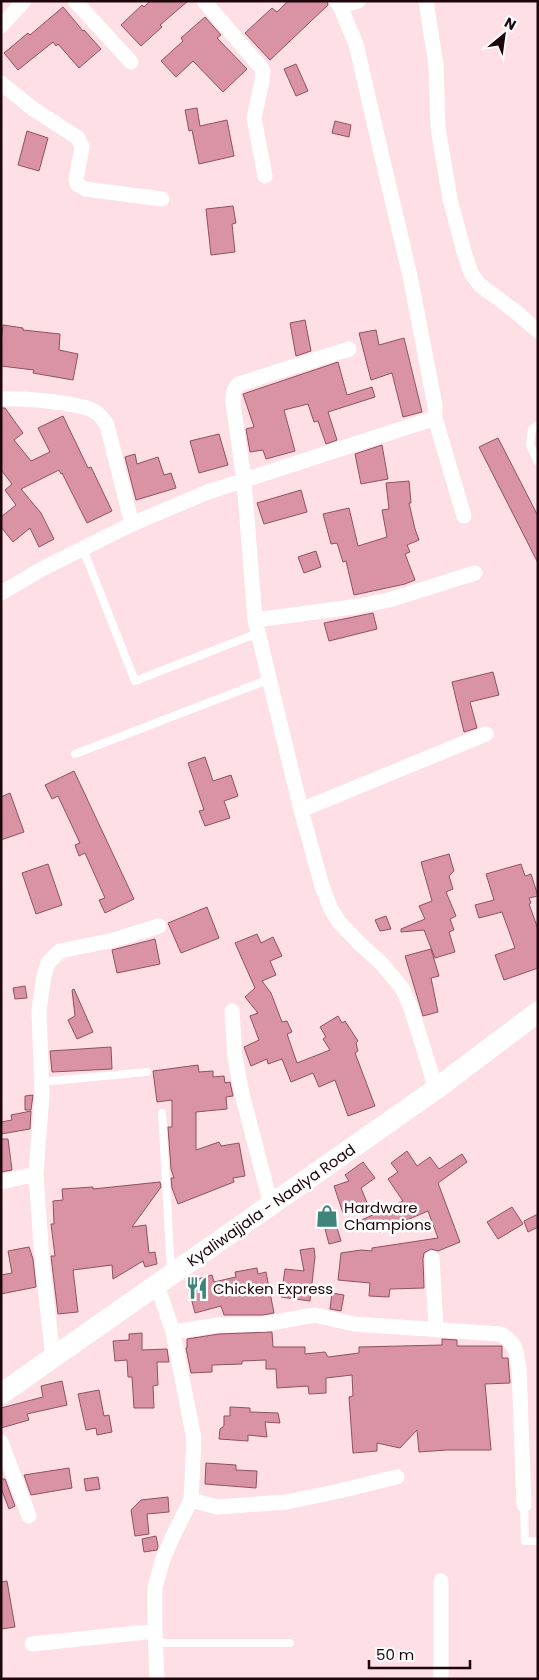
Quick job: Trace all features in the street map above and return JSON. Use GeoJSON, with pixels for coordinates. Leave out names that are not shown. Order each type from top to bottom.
{"type":"FeatureCollection","features":[{"type":"Feature","properties":{"kind":"main road","name":"Kyaliwajjala - Naalya Road"},"geometry":{"type":"LineString","coordinates":[[1,1394],[436,1089],[538,1012]]}},
{"type":"Feature","properties":{"kind":"street"},"geometry":{"type":"LineString","coordinates":[[1,26],[24,1]]}},
{"type":"Feature","properties":{"kind":"street"},"geometry":{"type":"LineString","coordinates":[[75,1],[131,62]]}},
{"type":"Feature","properties":{"kind":"street"},"geometry":{"type":"LineString","coordinates":[[204,1],[263,72],[254,118],[265,176]]}},
{"type":"Feature","properties":{"kind":"street"},"geometry":{"type":"LineString","coordinates":[[426,1],[436,65],[438,128],[450,199],[464,252],[471,272],[480,285],[538,331]]}},
{"type":"Feature","properties":{"kind":"street"},"geometry":{"type":"LineString","coordinates":[[344,3],[356,44],[410,276],[435,405],[435,418],[464,516]]}},
{"type":"Feature","properties":{"kind":"street"},"geometry":{"type":"LineString","coordinates":[[1,83],[32,108],[78,138],[82,147],[76,184],[80,187],[162,199]]}},
{"type":"Feature","properties":{"kind":"street"},"geometry":{"type":"LineString","coordinates":[[349,349],[239,384],[235,387],[233,403],[244,480],[257,627],[301,810],[322,886],[331,909],[339,922],[381,963],[402,988],[411,1008],[436,1089]]}},
{"type":"Feature","properties":{"kind":"street"},"geometry":{"type":"LineString","coordinates":[[1,399],[13,398],[78,406],[93,410],[102,416],[107,425],[132,524]]}},
{"type":"Feature","properties":{"kind":"street"},"geometry":{"type":"LineString","coordinates":[[1,593],[40,570],[132,524],[200,496],[435,418]]}},
{"type":"Feature","properties":{"kind":"street"},"geometry":{"type":"LineString","coordinates":[[257,627],[388,600],[474,574]]}},
{"type":"Feature","properties":{"kind":"street"},"geometry":{"type":"LineString","coordinates":[[301,810],[486,734]]}},
{"type":"Feature","properties":{"kind":"street"},"geometry":{"type":"LineString","coordinates":[[53,1358],[42,1260],[36,1174],[42,1095],[39,1010],[44,976],[48,963],[60,951],[114,940],[159,926]]}},
{"type":"Feature","properties":{"kind":"street"},"geometry":{"type":"LineString","coordinates":[[232,1011],[234,1058],[271,1205]]}},
{"type":"Feature","properties":{"kind":"street"},"geometry":{"type":"LineString","coordinates":[[1,1182],[36,1174]]}},
{"type":"Feature","properties":{"kind":"street"},"geometry":{"type":"LineString","coordinates":[[432,1258],[436,1328]]}},
{"type":"Feature","properties":{"kind":"street"},"geometry":{"type":"LineString","coordinates":[[158,1679],[155,1637],[155,1587],[170,1544],[191,1500],[194,1439],[172,1332],[164,1280]]}},
{"type":"Feature","properties":{"kind":"street"},"geometry":{"type":"LineString","coordinates":[[172,1332],[218,1325],[264,1324],[315,1315],[354,1324],[436,1328],[501,1334],[511,1341],[516,1352],[519,1368],[524,1505]]}},
{"type":"Feature","properties":{"kind":"street"},"geometry":{"type":"LineString","coordinates":[[1,1442],[29,1516]]}},
{"type":"Feature","properties":{"kind":"street"},"geometry":{"type":"LineString","coordinates":[[191,1500],[217,1507],[287,1502],[397,1477]]}},
{"type":"Feature","properties":{"kind":"street"},"geometry":{"type":"LineString","coordinates":[[441,1580],[441,1679]]}},
{"type":"Feature","properties":{"kind":"street"},"geometry":{"type":"LineString","coordinates":[[32,1644],[155,1637]]}},
{"type":"Feature","properties":{"kind":"lane"},"geometry":{"type":"LineString","coordinates":[[538,424],[532,429],[530,445],[538,462]]}},
{"type":"Feature","properties":{"kind":"lane"},"geometry":{"type":"LineString","coordinates":[[82,549],[135,681],[257,627]]}},
{"type":"Feature","properties":{"kind":"lane"},"geometry":{"type":"LineString","coordinates":[[75,754],[270,679]]}},
{"type":"Feature","properties":{"kind":"lane"},"geometry":{"type":"LineString","coordinates":[[41,1082],[147,1072]]}},
{"type":"Feature","properties":{"kind":"lane"},"geometry":{"type":"LineString","coordinates":[[162,1113],[164,1280]]}},
{"type":"Feature","properties":{"kind":"lane"},"geometry":{"type":"LineString","coordinates":[[524,1505],[525,1540],[538,1541]]}},
{"type":"Feature","properties":{"kind":"lane"},"geometry":{"type":"LineString","coordinates":[[155,1637],[290,1643]]}},
{"type":"Feature","properties":{"kind":"building"},"geometry":{"type":"Polygon","coordinates":[[[150,1],[188,1],[160,25],[162,27],[141,46],[121,25],[142,5],[144,7],[150,1]]]}},
{"type":"Feature","properties":{"kind":"building"},"geometry":{"type":"Polygon","coordinates":[[[288,1],[327,1],[328,5],[270,60],[245,33],[272,8],[277,12],[288,1]]]}},
{"type":"Feature","properties":{"kind":"building"},"geometry":{"type":"Polygon","coordinates":[[[63,7],[101,49],[79,68],[58,44],[56,46],[53,42],[18,70],[4,53],[28,33],[30,35],[63,7]]]}},
{"type":"Feature","properties":{"kind":"building"},"geometry":{"type":"Polygon","coordinates":[[[205,17],[221,35],[217,38],[247,69],[223,92],[193,61],[176,77],[161,61],[183,41],[181,38],[205,17]]]}},
{"type":"Feature","properties":{"kind":"building"},"geometry":{"type":"Polygon","coordinates":[[[296,64],[308,91],[296,96],[284,69],[296,64]]]}},
{"type":"Feature","properties":{"kind":"building"},"geometry":{"type":"Polygon","coordinates":[[[197,108],[200,126],[227,120],[234,156],[199,164],[192,130],[189,131],[185,110],[197,108]]]}},
{"type":"Feature","properties":{"kind":"building"},"geometry":{"type":"Polygon","coordinates":[[[335,121],[351,125],[349,137],[332,133],[335,121]]]}},
{"type":"Feature","properties":{"kind":"building"},"geometry":{"type":"Polygon","coordinates":[[[27,131],[48,138],[39,171],[18,165],[27,131]]]}},
{"type":"Feature","properties":{"kind":"building"},"geometry":{"type":"Polygon","coordinates":[[[233,206],[236,223],[232,224],[235,252],[211,255],[206,209],[233,206]]]}},
{"type":"Feature","properties":{"kind":"building"},"geometry":{"type":"Polygon","coordinates":[[[305,320],[311,351],[296,356],[290,323],[305,320]]]}},
{"type":"Feature","properties":{"kind":"building"},"geometry":{"type":"Polygon","coordinates":[[[3,325],[23,328],[23,330],[60,334],[59,350],[78,354],[73,380],[33,373],[34,370],[1,366],[3,325]]]}},
{"type":"Feature","properties":{"kind":"building"},"geometry":{"type":"Polygon","coordinates":[[[376,330],[379,345],[404,338],[422,412],[403,417],[392,373],[371,380],[359,333],[376,330]]]}},
{"type":"Feature","properties":{"kind":"building"},"geometry":{"type":"Polygon","coordinates":[[[338,362],[347,395],[372,387],[375,397],[328,412],[337,440],[326,444],[318,421],[314,422],[308,404],[284,410],[295,451],[266,459],[263,450],[250,452],[246,429],[254,427],[243,394],[338,362]]]}},
{"type":"Feature","properties":{"kind":"building"},"geometry":{"type":"Polygon","coordinates":[[[1,408],[5,408],[23,433],[14,440],[31,461],[50,452],[38,428],[63,416],[88,468],[91,467],[112,511],[87,523],[59,470],[21,489],[41,513],[54,539],[39,547],[30,528],[13,542],[1,527],[1,517],[16,505],[5,490],[12,484],[1,470],[1,408]]]}},
{"type":"Feature","properties":{"kind":"building"},"geometry":{"type":"Polygon","coordinates":[[[219,434],[228,465],[199,473],[190,441],[219,434]]]}},
{"type":"Feature","properties":{"kind":"building"},"geometry":{"type":"Polygon","coordinates":[[[498,438],[538,516],[538,563],[479,447],[498,438]]]}},
{"type":"Feature","properties":{"kind":"building"},"geometry":{"type":"Polygon","coordinates":[[[382,445],[388,479],[361,484],[355,454],[382,445]]]}},
{"type":"Feature","properties":{"kind":"building"},"geometry":{"type":"Polygon","coordinates":[[[135,454],[137,464],[158,457],[164,475],[171,473],[176,488],[136,500],[125,457],[135,454]]]}},
{"type":"Feature","properties":{"kind":"building"},"geometry":{"type":"Polygon","coordinates":[[[409,481],[411,503],[409,503],[419,540],[407,545],[410,552],[405,554],[415,580],[354,595],[346,561],[343,562],[337,543],[331,544],[323,514],[349,508],[358,546],[387,537],[382,510],[389,509],[386,483],[409,481]]]}},
{"type":"Feature","properties":{"kind":"building"},"geometry":{"type":"Polygon","coordinates":[[[301,490],[307,512],[264,524],[257,503],[301,490]]]}},
{"type":"Feature","properties":{"kind":"building"},"geometry":{"type":"Polygon","coordinates":[[[316,551],[321,567],[304,573],[298,557],[316,551]]]}},
{"type":"Feature","properties":{"kind":"building"},"geometry":{"type":"Polygon","coordinates":[[[373,613],[377,629],[329,641],[324,623],[373,613]]]}},
{"type":"Feature","properties":{"kind":"building"},"geometry":{"type":"Polygon","coordinates":[[[493,672],[499,695],[470,702],[477,728],[464,732],[452,682],[493,672]]]}},
{"type":"Feature","properties":{"kind":"building"},"geometry":{"type":"Polygon","coordinates":[[[205,757],[213,781],[231,775],[238,796],[224,801],[230,818],[205,826],[199,811],[204,810],[188,763],[205,757]]]}},
{"type":"Feature","properties":{"kind":"building"},"geometry":{"type":"Polygon","coordinates":[[[74,771],[134,899],[105,913],[99,900],[105,898],[85,853],[79,856],[75,845],[80,843],[58,796],[52,799],[45,785],[74,771]]]}},
{"type":"Feature","properties":{"kind":"building"},"geometry":{"type":"Polygon","coordinates":[[[10,793],[24,832],[1,840],[1,797],[10,793]]]}},
{"type":"Feature","properties":{"kind":"building"},"geometry":{"type":"Polygon","coordinates":[[[449,854],[454,871],[449,876],[453,889],[446,892],[456,916],[450,919],[454,930],[449,932],[455,952],[435,958],[424,930],[401,932],[401,929],[425,919],[419,906],[432,901],[421,862],[449,854]]]}},
{"type":"Feature","properties":{"kind":"building"},"geometry":{"type":"Polygon","coordinates":[[[48,864],[62,905],[36,914],[22,873],[48,864]]]}},
{"type":"Feature","properties":{"kind":"building"},"geometry":{"type":"Polygon","coordinates":[[[521,864],[525,876],[531,874],[538,896],[529,898],[531,903],[529,904],[538,929],[538,968],[504,980],[495,955],[515,948],[502,912],[479,918],[475,905],[494,900],[486,874],[521,864]]]}},
{"type":"Feature","properties":{"kind":"building"},"geometry":{"type":"Polygon","coordinates":[[[207,907],[219,938],[181,953],[168,923],[207,907]]]}},
{"type":"Feature","properties":{"kind":"building"},"geometry":{"type":"Polygon","coordinates":[[[386,916],[391,929],[380,931],[375,920],[386,916]]]}},
{"type":"Feature","properties":{"kind":"building"},"geometry":{"type":"Polygon","coordinates":[[[257,934],[261,943],[273,937],[282,956],[270,961],[276,975],[262,981],[271,993],[282,1022],[287,1021],[292,1032],[287,1034],[297,1063],[330,1050],[323,1039],[326,1037],[320,1027],[338,1016],[342,1023],[345,1021],[358,1041],[356,1043],[358,1051],[355,1053],[375,1106],[348,1116],[335,1080],[319,1087],[313,1073],[291,1082],[282,1059],[268,1064],[267,1059],[251,1066],[244,1047],[259,1040],[250,1016],[258,1013],[245,997],[255,988],[235,943],[257,934]]]}},
{"type":"Feature","properties":{"kind":"building"},"geometry":{"type":"Polygon","coordinates":[[[155,939],[160,964],[117,973],[112,950],[155,939]]]}},
{"type":"Feature","properties":{"kind":"building"},"geometry":{"type":"Polygon","coordinates":[[[431,949],[439,976],[431,978],[438,1012],[423,1016],[405,956],[431,949]]]}},
{"type":"Feature","properties":{"kind":"building"},"geometry":{"type":"Polygon","coordinates":[[[25,986],[27,998],[15,999],[13,988],[25,986]]]}},
{"type":"Feature","properties":{"kind":"building"},"geometry":{"type":"Polygon","coordinates":[[[74,989],[93,1032],[77,1039],[68,1020],[75,1016],[72,990],[74,989]]]}},
{"type":"Feature","properties":{"kind":"building"},"geometry":{"type":"Polygon","coordinates":[[[111,1047],[112,1069],[52,1072],[50,1051],[111,1047]]]}},
{"type":"Feature","properties":{"kind":"building"},"geometry":{"type":"Polygon","coordinates":[[[198,1065],[199,1072],[213,1071],[213,1077],[224,1076],[225,1083],[230,1082],[233,1096],[226,1097],[227,1109],[196,1112],[196,1150],[219,1142],[221,1146],[239,1143],[245,1176],[233,1178],[234,1182],[178,1204],[172,1188],[171,1178],[174,1178],[171,1169],[168,1127],[172,1127],[172,1100],[157,1102],[153,1071],[198,1065]]]}},
{"type":"Feature","properties":{"kind":"building"},"geometry":{"type":"Polygon","coordinates":[[[33,1095],[31,1110],[25,1110],[25,1096],[33,1095]]]}},
{"type":"Feature","properties":{"kind":"building"},"geometry":{"type":"Polygon","coordinates":[[[31,1111],[30,1129],[1,1134],[1,1122],[12,1120],[11,1115],[31,1111]]]}},
{"type":"Feature","properties":{"kind":"building"},"geometry":{"type":"Polygon","coordinates":[[[1,1139],[8,1139],[12,1170],[1,1172],[1,1139]]]}},
{"type":"Feature","properties":{"kind":"building"},"geometry":{"type":"Polygon","coordinates":[[[407,1151],[417,1166],[430,1157],[439,1169],[462,1154],[467,1162],[438,1183],[460,1242],[438,1251],[431,1249],[424,1253],[424,1288],[390,1289],[389,1297],[369,1296],[370,1283],[338,1280],[341,1253],[361,1250],[372,1251],[372,1248],[438,1238],[428,1211],[379,1232],[375,1223],[353,1224],[403,1201],[388,1179],[398,1172],[391,1163],[407,1151]]]}},
{"type":"Feature","properties":{"kind":"building"},"geometry":{"type":"Polygon","coordinates":[[[363,1162],[375,1178],[361,1188],[368,1205],[343,1213],[334,1186],[349,1181],[345,1175],[363,1162]]]}},
{"type":"Feature","properties":{"kind":"building"},"geometry":{"type":"Polygon","coordinates":[[[160,1182],[161,1187],[132,1227],[146,1225],[149,1253],[155,1252],[157,1264],[145,1267],[143,1261],[113,1279],[112,1265],[73,1270],[78,1312],[58,1314],[51,1256],[55,1256],[51,1224],[54,1224],[53,1201],[63,1200],[62,1189],[93,1187],[93,1189],[160,1182]]]}},
{"type":"Feature","properties":{"kind":"building"},"geometry":{"type":"Polygon","coordinates":[[[512,1207],[523,1224],[498,1239],[487,1222],[512,1207]]]}},
{"type":"Feature","properties":{"kind":"building"},"geometry":{"type":"Polygon","coordinates":[[[332,1211],[341,1241],[329,1244],[321,1214],[332,1211]]]}},
{"type":"Feature","properties":{"kind":"building"},"geometry":{"type":"Polygon","coordinates":[[[538,1214],[538,1227],[528,1232],[524,1221],[538,1214]]]}},
{"type":"Feature","properties":{"kind":"building"},"geometry":{"type":"Polygon","coordinates":[[[29,1247],[33,1259],[36,1287],[1,1294],[1,1275],[12,1273],[8,1251],[29,1247]]]}},
{"type":"Feature","properties":{"kind":"building"},"geometry":{"type":"Polygon","coordinates":[[[314,1248],[315,1257],[310,1301],[281,1297],[285,1269],[304,1271],[300,1250],[314,1248]]]}},
{"type":"Feature","properties":{"kind":"building"},"geometry":{"type":"Polygon","coordinates":[[[257,1268],[258,1274],[266,1272],[274,1313],[263,1315],[224,1315],[221,1306],[195,1313],[187,1282],[212,1275],[214,1282],[236,1277],[235,1272],[257,1268]]]}},
{"type":"Feature","properties":{"kind":"building"},"geometry":{"type":"Polygon","coordinates":[[[332,1293],[344,1295],[341,1311],[330,1309],[332,1293]]]}},
{"type":"Feature","properties":{"kind":"building"},"geometry":{"type":"Polygon","coordinates":[[[272,1332],[273,1347],[305,1347],[305,1354],[325,1352],[328,1357],[359,1353],[359,1347],[442,1345],[442,1339],[457,1340],[457,1346],[502,1346],[502,1358],[508,1358],[510,1383],[485,1384],[491,1450],[419,1452],[417,1430],[400,1448],[377,1443],[377,1451],[353,1453],[349,1397],[353,1396],[352,1375],[326,1378],[326,1393],[309,1394],[308,1386],[277,1388],[276,1369],[266,1369],[266,1360],[242,1361],[242,1364],[212,1365],[212,1372],[191,1373],[186,1348],[187,1339],[219,1334],[272,1332]]]}},
{"type":"Feature","properties":{"kind":"building"},"geometry":{"type":"Polygon","coordinates":[[[142,1333],[142,1350],[167,1349],[169,1362],[157,1362],[158,1385],[153,1386],[154,1408],[134,1408],[132,1377],[128,1377],[127,1360],[115,1361],[113,1341],[129,1340],[129,1334],[142,1333]]]}},
{"type":"Feature","properties":{"kind":"building"},"geometry":{"type":"Polygon","coordinates":[[[62,1381],[67,1405],[27,1414],[29,1420],[1,1428],[1,1408],[43,1397],[41,1386],[62,1381]]]}},
{"type":"Feature","properties":{"kind":"building"},"geometry":{"type":"Polygon","coordinates":[[[99,1390],[104,1416],[109,1415],[112,1432],[97,1435],[96,1428],[86,1430],[78,1394],[99,1390]]]}},
{"type":"Feature","properties":{"kind":"building"},"geometry":{"type":"Polygon","coordinates":[[[230,1407],[250,1408],[250,1412],[278,1413],[280,1423],[265,1422],[267,1437],[248,1435],[248,1441],[219,1439],[220,1429],[224,1426],[224,1416],[230,1416],[230,1407]]]}},
{"type":"Feature","properties":{"kind":"building"},"geometry":{"type":"Polygon","coordinates":[[[206,1463],[236,1465],[236,1470],[257,1471],[256,1488],[205,1484],[206,1463]]]}},
{"type":"Feature","properties":{"kind":"building"},"geometry":{"type":"Polygon","coordinates":[[[69,1468],[72,1488],[31,1495],[24,1475],[69,1468]]]}},
{"type":"Feature","properties":{"kind":"building"},"geometry":{"type":"Polygon","coordinates":[[[98,1477],[100,1489],[86,1491],[84,1479],[98,1477]]]}},
{"type":"Feature","properties":{"kind":"building"},"geometry":{"type":"Polygon","coordinates":[[[1,1479],[5,1479],[15,1506],[9,1509],[1,1488],[1,1479]]]}},
{"type":"Feature","properties":{"kind":"building"},"geometry":{"type":"Polygon","coordinates":[[[168,1497],[169,1512],[147,1514],[149,1534],[135,1536],[131,1510],[141,1500],[168,1497]]]}},
{"type":"Feature","properties":{"kind":"building"},"geometry":{"type":"Polygon","coordinates":[[[156,1536],[157,1550],[144,1552],[142,1539],[156,1536]]]}},
{"type":"Feature","properties":{"kind":"building"},"geometry":{"type":"Polygon","coordinates":[[[7,1581],[15,1627],[1,1629],[1,1582],[7,1581]]]}},
{"type":"Feature","properties":{"kind":"place","name":"Hardware Champions"},"geometry":{"type":"Point","coordinates":[327,1216]}},
{"type":"Feature","properties":{"kind":"place","name":"Chicken Express"},"geometry":{"type":"Point","coordinates":[197,1288]}}]}
